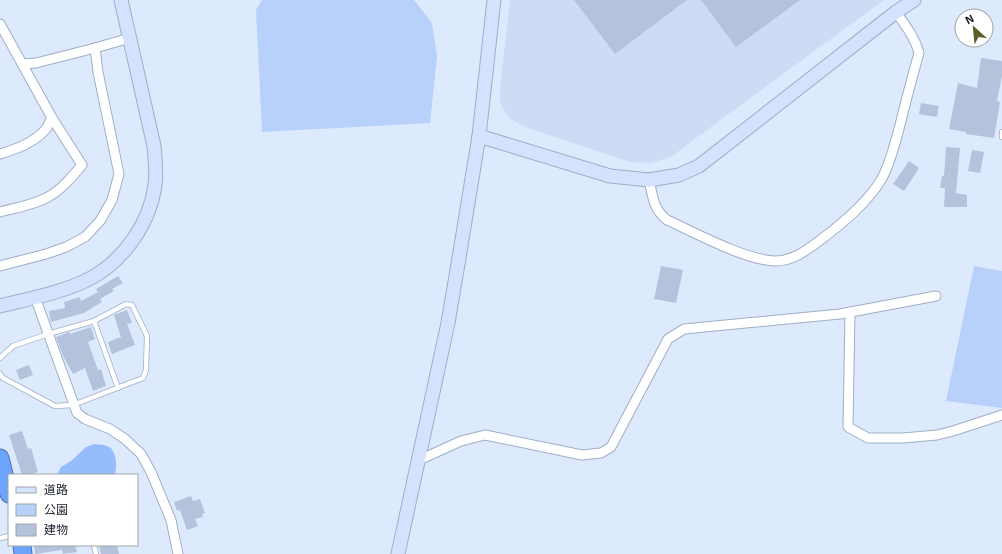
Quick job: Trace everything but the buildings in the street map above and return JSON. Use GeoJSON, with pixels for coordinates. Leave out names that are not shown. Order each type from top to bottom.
{"type":"FeatureCollection","features":[{"type":"Feature","properties":{"kind":"highway"},"geometry":{"type":"LineString","coordinates":[[0,458],[8,490]]}},
{"type":"Feature","properties":{"kind":"street"},"geometry":{"type":"LineString","coordinates":[[0,306],[74,285],[91,278],[106,269],[117,258],[133,240],[144,222],[151,203],[155,185],[156,172],[154,146],[121,0]]}},
{"type":"Feature","properties":{"kind":"street"},"geometry":{"type":"LineString","coordinates":[[398,554],[448,323],[479,136],[494,0]]}},
{"type":"Feature","properties":{"kind":"street"},"geometry":{"type":"LineString","coordinates":[[479,136],[610,176],[649,180],[679,175],[699,166],[896,12],[914,0]]}},
{"type":"Feature","properties":{"kind":"street"},"geometry":{"type":"LineString","coordinates":[[649,180],[655,207],[660,215],[667,220],[758,259],[775,261],[791,258],[803,253],[829,233],[870,195],[881,180],[890,160],[919,53],[917,43],[896,12]]}},
{"type":"Feature","properties":{"kind":"street"},"geometry":{"type":"LineString","coordinates":[[0,24],[52,118],[82,166],[69,180],[47,198],[0,212]]}},
{"type":"Feature","properties":{"kind":"street"},"geometry":{"type":"LineString","coordinates":[[22,64],[36,63],[130,38]]}},
{"type":"Feature","properties":{"kind":"street"},"geometry":{"type":"LineString","coordinates":[[0,266],[46,254],[66,247],[85,237],[100,221],[112,200],[119,174],[98,72],[96,48]]}},
{"type":"Feature","properties":{"kind":"street"},"geometry":{"type":"LineString","coordinates":[[0,154],[31,142],[46,129],[52,118]]}},
{"type":"Feature","properties":{"kind":"street"},"geometry":{"type":"LineString","coordinates":[[418,461],[461,441],[485,435],[582,455],[601,453],[611,447],[668,339],[684,329],[850,312],[936,296]]}},
{"type":"Feature","properties":{"kind":"street"},"geometry":{"type":"LineString","coordinates":[[35,297],[77,413],[85,419],[110,429],[125,439],[141,454],[151,472],[171,520],[178,554]]}},
{"type":"Feature","properties":{"kind":"street"},"geometry":{"type":"LineString","coordinates":[[850,312],[848,426],[868,438],[903,438],[937,435],[1002,415]]}},
{"type":"Feature","properties":{"kind":"lane"},"geometry":{"type":"LineString","coordinates":[[1002,132],[1002,137]]}},
{"type":"Feature","properties":{"kind":"lane"},"geometry":{"type":"LineString","coordinates":[[0,358],[13,346],[94,321],[126,304],[132,305],[147,336],[146,370],[143,378],[73,405],[55,406],[3,378],[0,374]]}},
{"type":"Feature","properties":{"kind":"lane"},"geometry":{"type":"LineString","coordinates":[[94,321],[118,388]]}},
{"type":"Feature","properties":{"kind":"shaded area"},"geometry":{"type":"Polygon","coordinates":[[[510,0],[884,0],[671,157],[651,163],[630,162],[525,127],[509,118],[500,103],[500,87],[510,0]]]}},
{"type":"Feature","properties":{"kind":"shaded area"},"geometry":{"type":"Polygon","coordinates":[[[94,444],[104,445],[111,448],[116,461],[115,474],[58,474],[61,467],[71,461],[86,447],[94,444]]]}},
{"type":"Feature","properties":{"kind":"green space"},"geometry":{"type":"Polygon","coordinates":[[[262,0],[414,0],[432,23],[437,56],[430,123],[262,132],[256,10],[262,0]]]}},
{"type":"Feature","properties":{"kind":"green space"},"geometry":{"type":"Polygon","coordinates":[[[974,266],[1002,271],[1002,408],[946,401],[974,266]]]}}]}
